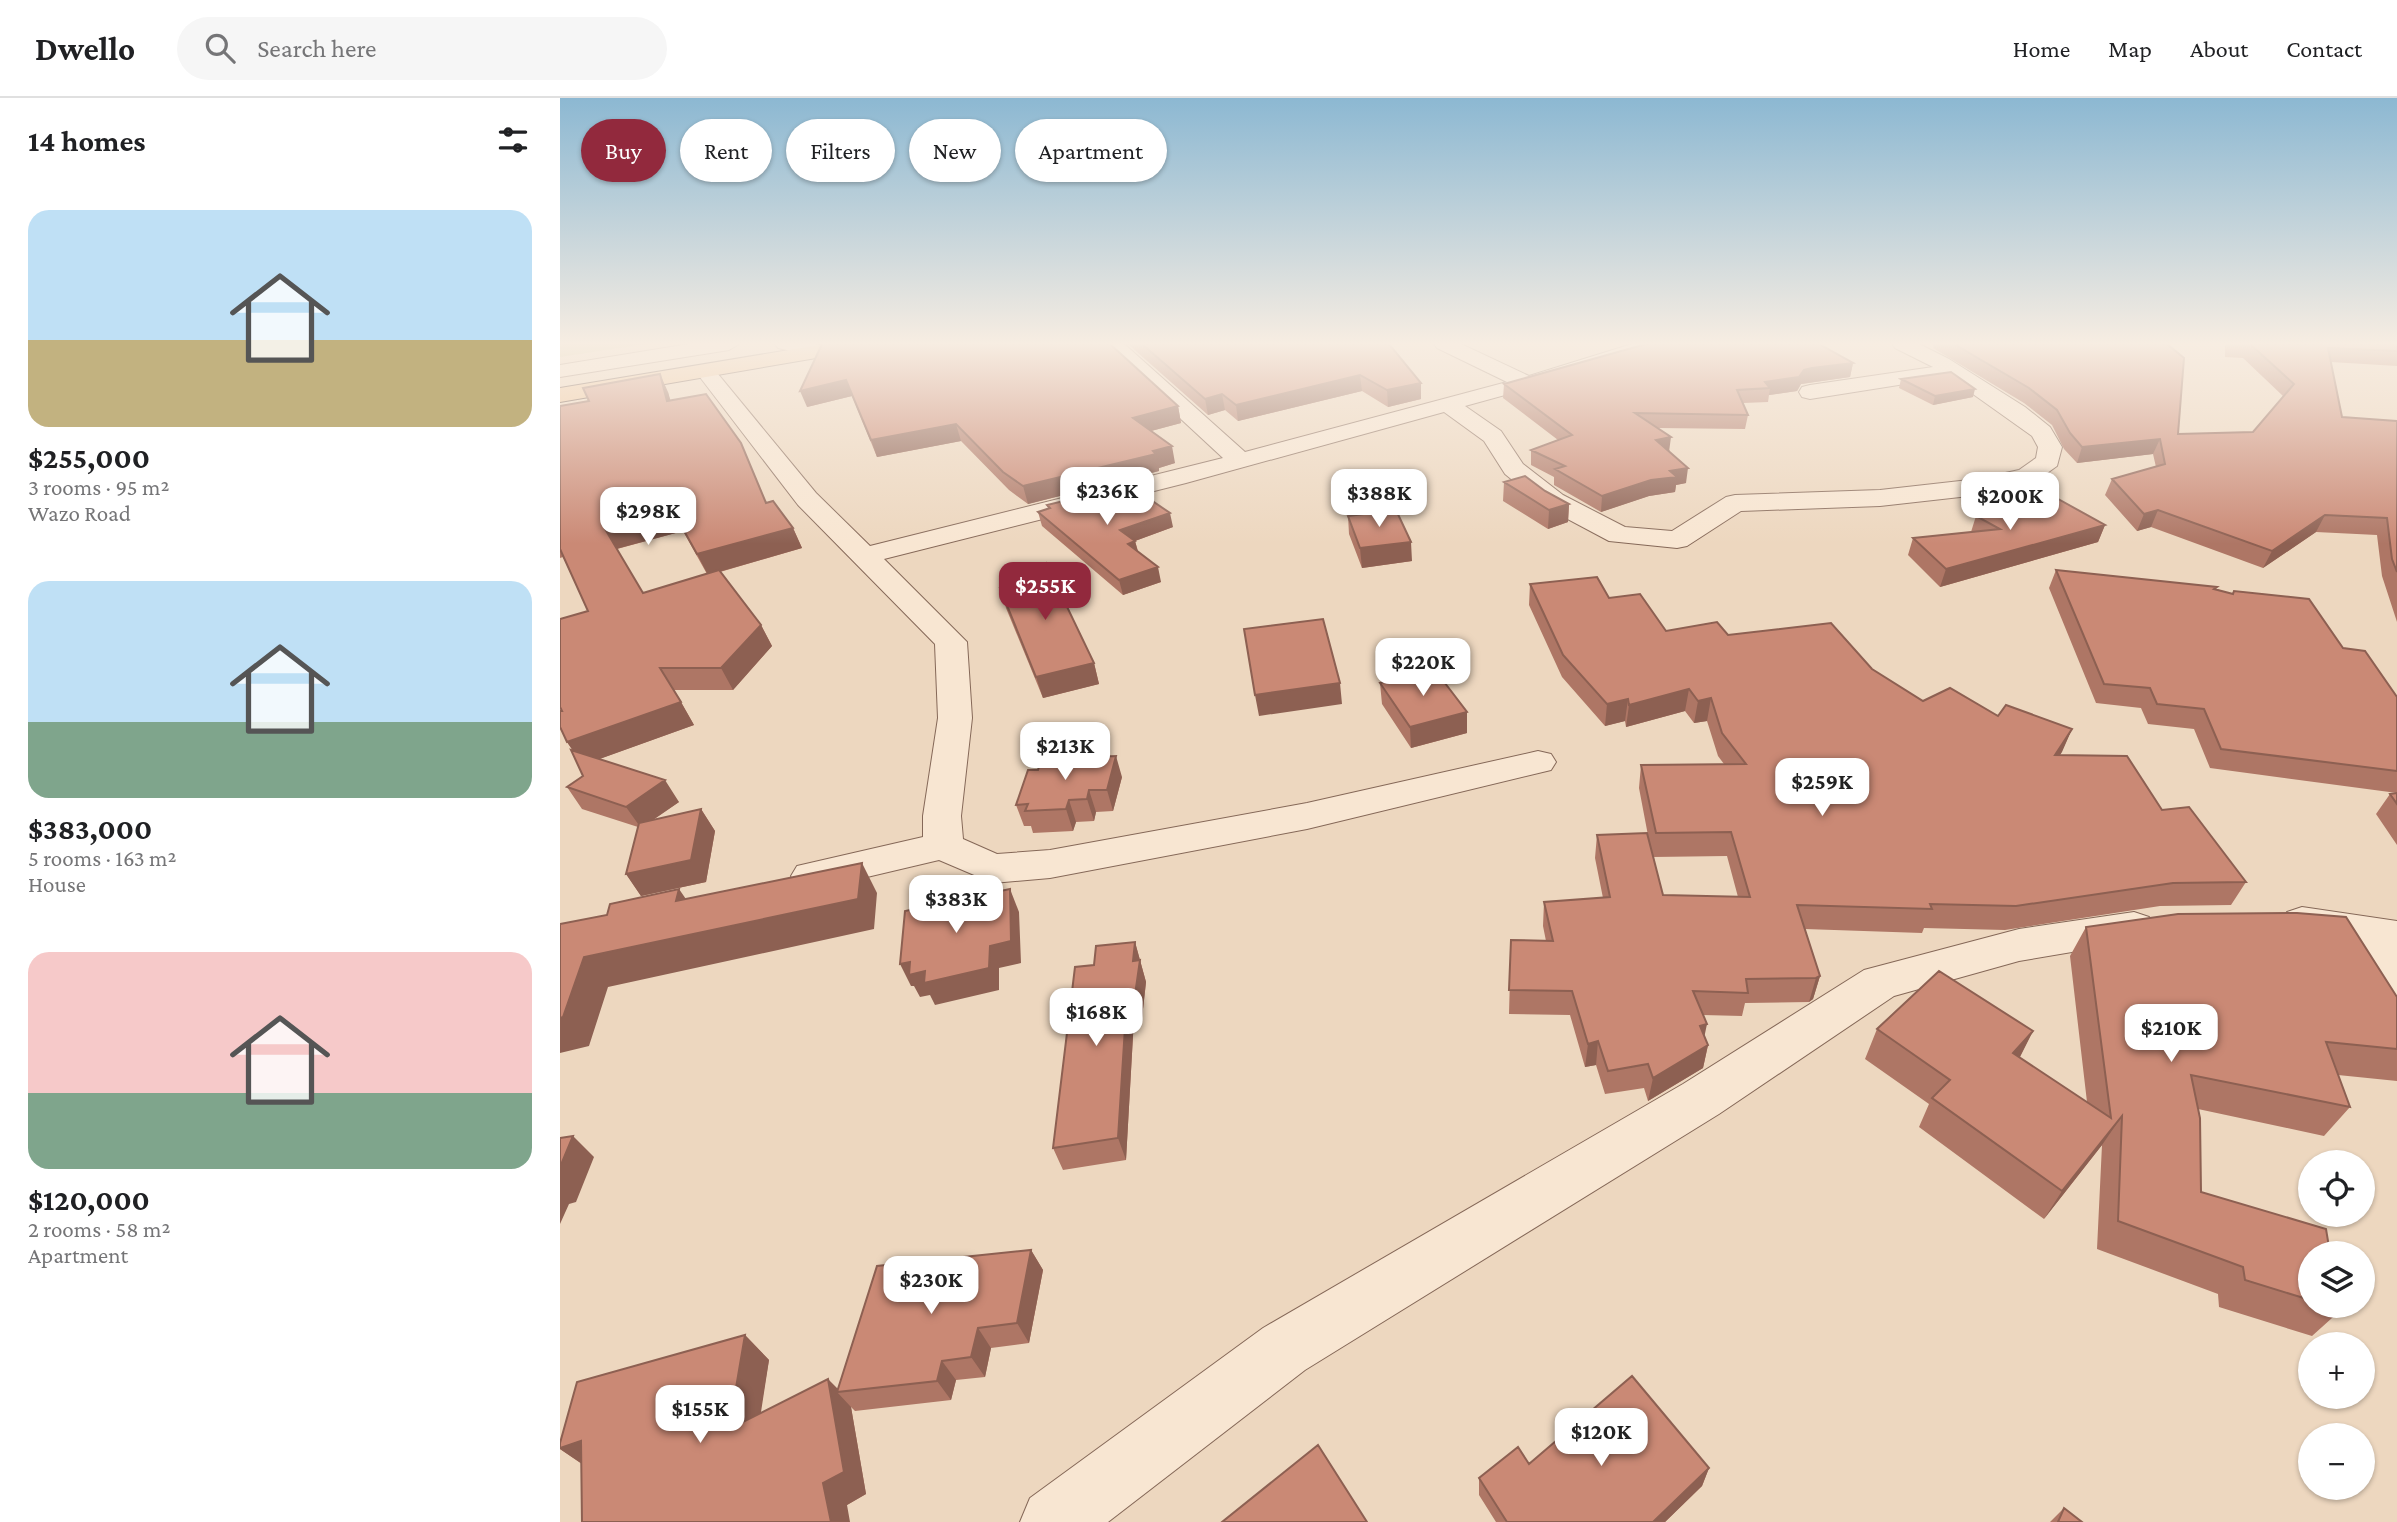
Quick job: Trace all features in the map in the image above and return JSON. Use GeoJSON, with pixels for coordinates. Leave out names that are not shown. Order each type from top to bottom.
{"type":"FeatureCollection","features":[{"type":"Feature","properties":{"kind":"street"},"geometry":{"type":"LineString","coordinates":[[737,410],[807,499],[951,642],[954,718],[942,816],[943,846]]}},
{"type":"Feature","properties":{"kind":"street"},"geometry":{"type":"LineString","coordinates":[[1186,410],[1240,460]]}},
{"type":"Feature","properties":{"kind":"street"},"geometry":{"type":"LineString","coordinates":[[864,556],[1423,410]]}},
{"type":"Feature","properties":{"kind":"street"},"geometry":{"type":"LineString","coordinates":[[1456,410],[1493,436],[1514,469],[1554,501],[1619,535],[1677,540],[1735,503],[1880,498],[1978,487],[2027,476],[2048,461],[2050,447],[2042,432],[2015,410]]}},
{"type":"Feature","properties":{"kind":"street"},"geometry":{"type":"LineString","coordinates":[[771,885],[943,846],[993,869],[1050,864],[1307,816],[1538,762]]}},
{"type":"Feature","properties":{"kind":"street"},"geometry":{"type":"LineString","coordinates":[[2252,924],[2305,923],[2384,935],[2397,980]]}},
{"type":"Feature","properties":{"kind":"street"},"geometry":{"type":"LineString","coordinates":[[1054,1522],[1284,1349],[1701,1099],[1880,982],[2019,945],[2174,924]]}},
{"type":"Feature","properties":{"kind":"building"},"geometry":{"type":"Polygon","coordinates":[[[560,410],[718,410],[741,443],[766,503],[773,501],[793,528],[697,554],[673,511],[605,529],[643,593],[719,570],[761,625],[721,668],[660,668],[681,702],[567,742],[560,727],[560,619],[588,611],[560,549],[560,410]]]}},
{"type":"Feature","properties":{"kind":"building"},"geometry":{"type":"Polygon","coordinates":[[[859,410],[1161,410],[1133,418],[1172,446],[1153,451],[1156,454],[1023,486],[1003,472],[956,424],[871,440],[859,410]]]}},
{"type":"Feature","properties":{"kind":"building"},"geometry":{"type":"Polygon","coordinates":[[[1539,410],[1746,410],[1748,415],[1635,413],[1671,437],[1656,440],[1688,468],[1670,471],[1677,477],[1651,480],[1602,496],[1555,469],[1565,466],[1531,450],[1572,435],[1539,410]]]}},
{"type":"Feature","properties":{"kind":"building"},"geometry":{"type":"Polygon","coordinates":[[[2057,410],[2180,410],[2178,434],[2253,432],[2271,410],[2341,410],[2342,417],[2397,421],[2397,572],[2392,559],[2387,518],[2325,515],[2272,551],[2158,510],[2144,514],[2112,479],[2165,464],[2160,439],[2082,447],[2057,410]]]}},
{"type":"Feature","properties":{"kind":"building"},"geometry":{"type":"Polygon","coordinates":[[[1525,476],[1569,504],[1549,510],[1504,482],[1525,476]]]}},
{"type":"Feature","properties":{"kind":"building"},"geometry":{"type":"Polygon","coordinates":[[[1129,485],[1170,513],[1120,530],[1135,541],[1128,544],[1158,567],[1119,580],[1038,512],[1050,508],[1047,505],[1129,485]]]}},
{"type":"Feature","properties":{"kind":"building"},"geometry":{"type":"Polygon","coordinates":[[[2051,495],[2105,525],[1946,569],[1913,538],[2000,529],[1976,516],[2051,495]]]}},
{"type":"Feature","properties":{"kind":"building"},"geometry":{"type":"Polygon","coordinates":[[[1396,510],[1411,542],[1360,548],[1348,516],[1396,510]]]}},
{"type":"Feature","properties":{"kind":"building"},"geometry":{"type":"Polygon","coordinates":[[[1046,563],[1094,663],[1036,677],[1000,588],[1016,585],[1010,571],[1046,563]]]}},
{"type":"Feature","properties":{"kind":"building"},"geometry":{"type":"Polygon","coordinates":[[[2056,570],[2217,587],[2214,589],[2233,594],[2234,591],[2309,599],[2343,648],[2365,651],[2397,697],[2397,771],[2221,749],[2204,709],[2157,704],[2150,688],[2104,684],[2056,570]]]}},
{"type":"Feature","properties":{"kind":"building"},"geometry":{"type":"Polygon","coordinates":[[[1597,577],[1609,598],[1640,594],[1666,631],[1717,622],[1728,635],[1831,623],[1872,669],[1923,701],[1950,688],[1998,716],[2006,705],[2072,729],[2055,755],[2127,756],[2162,810],[2189,807],[2246,882],[2173,883],[2016,906],[1930,904],[1932,909],[1797,905],[1820,976],[1746,979],[1748,993],[1693,991],[1707,1024],[1700,1026],[1708,1045],[1653,1078],[1648,1064],[1608,1071],[1598,1041],[1588,1044],[1572,991],[1509,990],[1511,940],[1553,941],[1544,902],[1610,897],[1597,835],[1647,833],[1663,895],[1750,897],[1731,832],[1656,833],[1641,765],[1746,764],[1722,733],[1711,698],[1698,701],[1689,689],[1629,705],[1628,699],[1607,704],[1563,655],[1530,584],[1597,577]]]}},
{"type":"Feature","properties":{"kind":"building"},"geometry":{"type":"Polygon","coordinates":[[[1323,619],[1340,683],[1255,695],[1244,629],[1323,619]]]}},
{"type":"Feature","properties":{"kind":"building"},"geometry":{"type":"Polygon","coordinates":[[[1435,670],[1467,712],[1410,727],[1380,683],[1435,670]]]}},
{"type":"Feature","properties":{"kind":"building"},"geometry":{"type":"Polygon","coordinates":[[[571,750],[665,780],[626,807],[567,787],[583,776],[571,750]]]}},
{"type":"Feature","properties":{"kind":"building"},"geometry":{"type":"Polygon","coordinates":[[[1116,756],[1107,790],[1089,790],[1087,799],[1069,800],[1066,809],[1025,811],[1028,804],[1016,805],[1028,770],[1038,770],[1041,759],[1116,756]]]}},
{"type":"Feature","properties":{"kind":"building"},"geometry":{"type":"Polygon","coordinates":[[[2397,793],[2397,804],[2390,794],[2397,793]]]}},
{"type":"Feature","properties":{"kind":"building"},"geometry":{"type":"Polygon","coordinates":[[[701,809],[691,860],[626,874],[639,823],[701,809]]]}},
{"type":"Feature","properties":{"kind":"building"},"geometry":{"type":"Polygon","coordinates":[[[862,863],[858,899],[584,957],[563,1017],[560,1018],[560,924],[607,915],[610,904],[679,889],[676,901],[862,863]]]}},
{"type":"Feature","properties":{"kind":"building"},"geometry":{"type":"Polygon","coordinates":[[[1010,889],[1011,941],[990,946],[989,968],[924,983],[925,971],[909,975],[910,962],[900,964],[905,911],[1010,889]]]}},
{"type":"Feature","properties":{"kind":"building"},"geometry":{"type":"Polygon","coordinates":[[[2297,913],[2346,917],[2397,997],[2397,1049],[2326,1042],[2350,1107],[2191,1075],[2200,1118],[2201,1192],[2298,1221],[2298,1227],[2326,1229],[2328,1241],[2298,1241],[2298,1296],[2245,1280],[2243,1267],[2118,1221],[2122,1116],[2062,1191],[1932,1098],[1950,1080],[1877,1029],[1939,971],[2033,1031],[2013,1053],[2111,1118],[2086,927],[2178,914],[2297,913]]]}},
{"type":"Feature","properties":{"kind":"building"},"geometry":{"type":"Polygon","coordinates":[[[1135,942],[1133,961],[1140,960],[1135,995],[1127,996],[1118,1138],[1053,1148],[1075,967],[1094,965],[1096,946],[1135,942]]]}},
{"type":"Feature","properties":{"kind":"building"},"geometry":{"type":"Polygon","coordinates":[[[573,1136],[560,1167],[560,1138],[573,1136]]]}},
{"type":"Feature","properties":{"kind":"building"},"geometry":{"type":"Polygon","coordinates":[[[1031,1250],[1017,1323],[978,1328],[971,1357],[942,1361],[937,1381],[837,1392],[877,1266],[1031,1250]]]}},
{"type":"Feature","properties":{"kind":"building"},"geometry":{"type":"Polygon","coordinates":[[[745,1335],[729,1429],[828,1379],[844,1472],[823,1483],[831,1522],[582,1522],[581,1441],[560,1448],[577,1382],[745,1335]]]}},
{"type":"Feature","properties":{"kind":"building"},"geometry":{"type":"Polygon","coordinates":[[[1632,1376],[1709,1468],[1653,1522],[1507,1522],[1479,1478],[1518,1447],[1529,1464],[1632,1376]]]}},
{"type":"Feature","properties":{"kind":"building"},"geometry":{"type":"Polygon","coordinates":[[[1318,1445],[1367,1522],[1222,1522],[1318,1445]]]}},
{"type":"Feature","properties":{"kind":"building"},"geometry":{"type":"Polygon","coordinates":[[[2064,1508],[2082,1522],[2058,1522],[2064,1508]]]}}]}
